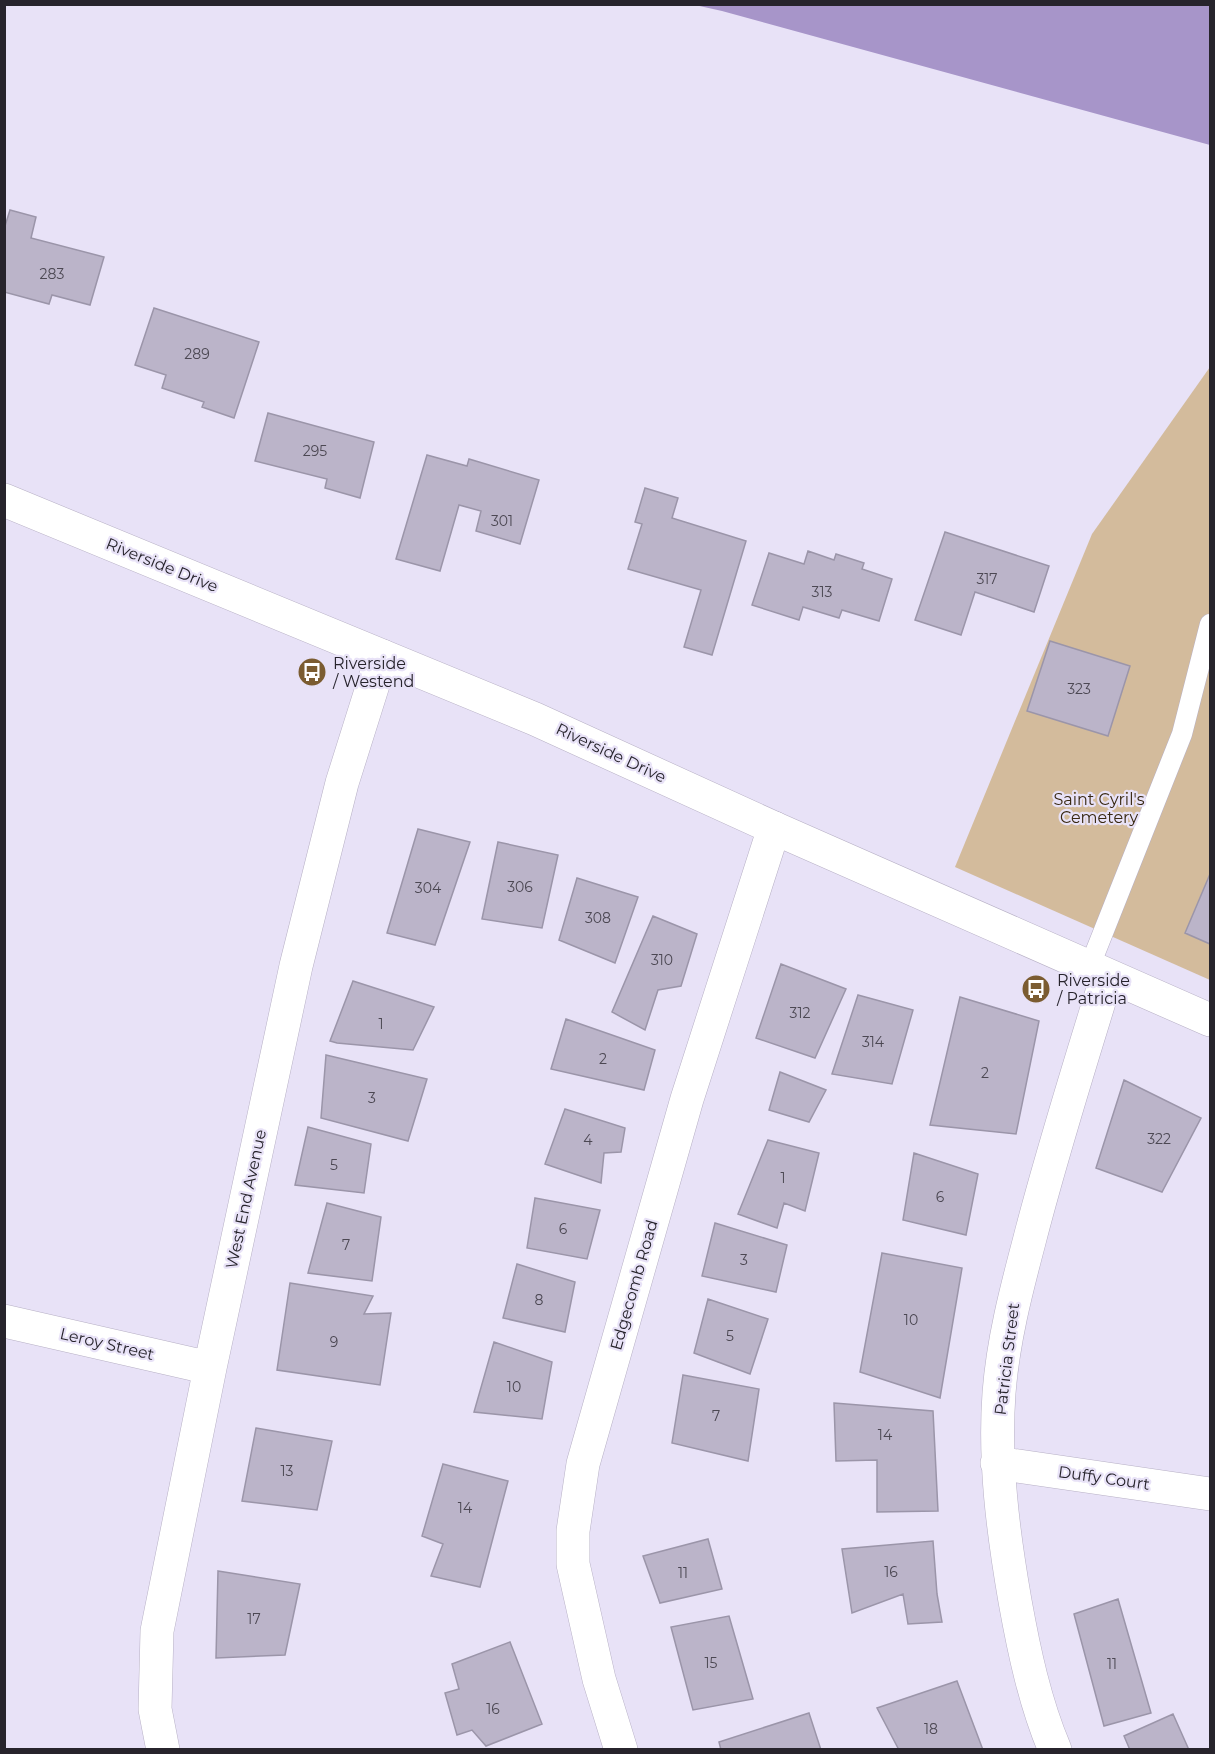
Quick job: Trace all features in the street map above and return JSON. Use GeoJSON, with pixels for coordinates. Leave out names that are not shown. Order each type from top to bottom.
{"type":"FeatureCollection","features":[{"type":"Feature","properties":{"kind":"street","name":"Riverside Drive"},"geometry":{"type":"LineString","coordinates":[[4,500],[535,719],[774,828],[1210,1020]]}},
{"type":"Feature","properties":{"kind":"street","name":"West End Avenue"},"geometry":{"type":"LineString","coordinates":[[164,1749],[155,1709],[157,1631],[210,1368],[296,966],[342,783],[382,656]]}},
{"type":"Feature","properties":{"kind":"street","name":"Edgecomb Road"},"geometry":{"type":"LineString","coordinates":[[621,1749],[599,1679],[573,1564],[573,1531],[583,1464],[687,1099],[774,828]]}},
{"type":"Feature","properties":{"kind":"street","name":"Patricia Street"},"geometry":{"type":"LineString","coordinates":[[1054,1749],[1045,1726],[1021,1632],[1009,1569],[997,1463],[999,1392],[1010,1317],[1098,972]]}},
{"type":"Feature","properties":{"kind":"street","name":"Leroy Street"},"geometry":{"type":"LineString","coordinates":[[4,1321],[210,1368]]}},
{"type":"Feature","properties":{"kind":"street","name":"Duffy Court"},"geometry":{"type":"LineString","coordinates":[[997,1463],[1210,1494]]}},
{"type":"Feature","properties":{"kind":"lane"},"geometry":{"type":"LineString","coordinates":[[1098,972],[1182,734],[1210,624]]}},
{"type":"Feature","properties":{"kind":"green space","name":"Saint Cyril's Cemetery"},"geometry":{"type":"Polygon","coordinates":[[[1210,367],[1210,980],[955,867],[1092,534],[1210,367]]]}},
{"type":"Feature","properties":{"kind":"shaded area"},"geometry":{"type":"Polygon","coordinates":[[[695,5],[1210,5],[1210,145],[722,11],[695,5]]]}},
{"type":"Feature","properties":{"kind":"building"},"geometry":{"type":"Polygon","coordinates":[[[10,210],[36,217],[31,238],[104,257],[90,305],[52,295],[49,304],[4,292],[4,229],[10,210]]]}},
{"type":"Feature","properties":{"kind":"building"},"geometry":{"type":"Polygon","coordinates":[[[154,308],[259,342],[234,418],[202,407],[204,402],[162,388],[166,375],[135,365],[154,308]]]}},
{"type":"Feature","properties":{"kind":"building"},"geometry":{"type":"Polygon","coordinates":[[[268,413],[374,442],[360,498],[325,488],[327,479],[255,461],[268,413]]]}},
{"type":"Feature","properties":{"kind":"building"},"geometry":{"type":"Polygon","coordinates":[[[427,455],[467,466],[469,459],[539,480],[520,544],[476,531],[481,511],[459,505],[440,571],[396,559],[427,455]]]}},
{"type":"Feature","properties":{"kind":"building"},"geometry":{"type":"Polygon","coordinates":[[[645,488],[678,498],[672,518],[746,541],[712,655],[684,647],[701,590],[628,569],[642,524],[635,522],[645,488]]]}},
{"type":"Feature","properties":{"kind":"building"},"geometry":{"type":"Polygon","coordinates":[[[945,532],[1049,566],[1034,612],[975,592],[961,635],[915,620],[945,532]]]}},
{"type":"Feature","properties":{"kind":"building"},"geometry":{"type":"Polygon","coordinates":[[[808,551],[834,560],[836,554],[864,563],[862,569],[892,579],[879,621],[842,610],[839,618],[803,607],[799,620],[752,605],[769,553],[804,564],[808,551]]]}},
{"type":"Feature","properties":{"kind":"building"},"geometry":{"type":"Polygon","coordinates":[[[1050,641],[1130,666],[1108,736],[1027,711],[1050,641]]]}},
{"type":"Feature","properties":{"kind":"building"},"geometry":{"type":"Polygon","coordinates":[[[418,829],[470,842],[435,945],[387,933],[418,829]]]}},
{"type":"Feature","properties":{"kind":"building"},"geometry":{"type":"Polygon","coordinates":[[[498,842],[558,855],[542,928],[482,919],[498,842]]]}},
{"type":"Feature","properties":{"kind":"building"},"geometry":{"type":"Polygon","coordinates":[[[1210,874],[1210,944],[1185,933],[1210,874]]]}},
{"type":"Feature","properties":{"kind":"building"},"geometry":{"type":"Polygon","coordinates":[[[577,878],[638,897],[615,963],[559,940],[577,878]]]}},
{"type":"Feature","properties":{"kind":"building"},"geometry":{"type":"Polygon","coordinates":[[[653,916],[697,934],[681,986],[658,990],[645,1030],[612,1012],[653,916]]]}},
{"type":"Feature","properties":{"kind":"building"},"geometry":{"type":"Polygon","coordinates":[[[781,964],[846,989],[815,1058],[756,1038],[781,964]]]}},
{"type":"Feature","properties":{"kind":"building"},"geometry":{"type":"Polygon","coordinates":[[[353,981],[434,1007],[413,1050],[330,1041],[353,981]]]}},
{"type":"Feature","properties":{"kind":"building"},"geometry":{"type":"Polygon","coordinates":[[[858,995],[913,1010],[892,1084],[832,1074],[858,995]]]}},
{"type":"Feature","properties":{"kind":"building"},"geometry":{"type":"Polygon","coordinates":[[[960,997],[1039,1021],[1016,1134],[930,1125],[960,997]]]}},
{"type":"Feature","properties":{"kind":"building"},"geometry":{"type":"Polygon","coordinates":[[[566,1019],[655,1050],[644,1090],[551,1069],[566,1019]]]}},
{"type":"Feature","properties":{"kind":"building"},"geometry":{"type":"Polygon","coordinates":[[[326,1055],[427,1079],[408,1141],[321,1118],[326,1055]]]}},
{"type":"Feature","properties":{"kind":"building"},"geometry":{"type":"Polygon","coordinates":[[[780,1072],[826,1090],[809,1122],[769,1110],[780,1072]]]}},
{"type":"Feature","properties":{"kind":"building"},"geometry":{"type":"Polygon","coordinates":[[[1124,1080],[1201,1118],[1162,1192],[1096,1168],[1124,1080]]]}},
{"type":"Feature","properties":{"kind":"building"},"geometry":{"type":"Polygon","coordinates":[[[565,1109],[625,1128],[621,1152],[604,1153],[601,1183],[545,1164],[565,1109]]]}},
{"type":"Feature","properties":{"kind":"building"},"geometry":{"type":"Polygon","coordinates":[[[308,1127],[371,1144],[364,1193],[295,1185],[308,1127]]]}},
{"type":"Feature","properties":{"kind":"building"},"geometry":{"type":"Polygon","coordinates":[[[768,1140],[819,1153],[805,1211],[784,1203],[777,1228],[738,1214],[768,1140]]]}},
{"type":"Feature","properties":{"kind":"building"},"geometry":{"type":"Polygon","coordinates":[[[914,1153],[978,1174],[966,1235],[903,1220],[914,1153]]]}},
{"type":"Feature","properties":{"kind":"building"},"geometry":{"type":"Polygon","coordinates":[[[535,1198],[600,1210],[587,1259],[527,1248],[535,1198]]]}},
{"type":"Feature","properties":{"kind":"building"},"geometry":{"type":"Polygon","coordinates":[[[327,1203],[381,1217],[372,1281],[308,1273],[327,1203]]]}},
{"type":"Feature","properties":{"kind":"building"},"geometry":{"type":"Polygon","coordinates":[[[715,1223],[787,1245],[776,1292],[702,1276],[715,1223]]]}},
{"type":"Feature","properties":{"kind":"building"},"geometry":{"type":"Polygon","coordinates":[[[882,1253],[962,1268],[940,1398],[860,1372],[882,1253]]]}},
{"type":"Feature","properties":{"kind":"building"},"geometry":{"type":"Polygon","coordinates":[[[517,1264],[575,1282],[565,1332],[503,1318],[517,1264]]]}},
{"type":"Feature","properties":{"kind":"building"},"geometry":{"type":"Polygon","coordinates":[[[290,1283],[373,1296],[364,1314],[391,1313],[380,1385],[277,1370],[290,1283]]]}},
{"type":"Feature","properties":{"kind":"building"},"geometry":{"type":"Polygon","coordinates":[[[708,1299],[768,1319],[750,1374],[694,1353],[708,1299]]]}},
{"type":"Feature","properties":{"kind":"building"},"geometry":{"type":"Polygon","coordinates":[[[494,1342],[552,1362],[542,1419],[474,1412],[494,1342]]]}},
{"type":"Feature","properties":{"kind":"building"},"geometry":{"type":"Polygon","coordinates":[[[683,1375],[759,1389],[748,1461],[672,1443],[683,1375]]]}},
{"type":"Feature","properties":{"kind":"building"},"geometry":{"type":"Polygon","coordinates":[[[834,1403],[933,1411],[938,1511],[877,1512],[877,1460],[836,1461],[834,1403]]]}},
{"type":"Feature","properties":{"kind":"building"},"geometry":{"type":"Polygon","coordinates":[[[256,1428],[332,1441],[317,1510],[242,1501],[256,1428]]]}},
{"type":"Feature","properties":{"kind":"building"},"geometry":{"type":"Polygon","coordinates":[[[443,1464],[508,1481],[480,1587],[431,1576],[443,1544],[422,1536],[443,1464]]]}},
{"type":"Feature","properties":{"kind":"building"},"geometry":{"type":"Polygon","coordinates":[[[708,1539],[722,1589],[660,1603],[643,1556],[708,1539]]]}},
{"type":"Feature","properties":{"kind":"building"},"geometry":{"type":"Polygon","coordinates":[[[933,1541],[937,1594],[942,1622],[908,1624],[903,1594],[852,1613],[842,1549],[933,1541]]]}},
{"type":"Feature","properties":{"kind":"building"},"geometry":{"type":"Polygon","coordinates":[[[218,1571],[300,1584],[285,1655],[216,1658],[218,1571]]]}},
{"type":"Feature","properties":{"kind":"building"},"geometry":{"type":"Polygon","coordinates":[[[1118,1599],[1151,1713],[1104,1726],[1074,1614],[1118,1599]]]}},
{"type":"Feature","properties":{"kind":"building"},"geometry":{"type":"Polygon","coordinates":[[[729,1616],[753,1699],[693,1710],[671,1627],[729,1616]]]}},
{"type":"Feature","properties":{"kind":"building"},"geometry":{"type":"Polygon","coordinates":[[[510,1642],[542,1724],[486,1746],[472,1730],[457,1735],[445,1693],[459,1689],[452,1664],[510,1642]]]}},
{"type":"Feature","properties":{"kind":"building"},"geometry":{"type":"Polygon","coordinates":[[[957,1681],[983,1750],[899,1750],[877,1708],[957,1681]]]}},
{"type":"Feature","properties":{"kind":"building"},"geometry":{"type":"Polygon","coordinates":[[[809,1713],[821,1750],[721,1750],[719,1742],[809,1713]]]}},
{"type":"Feature","properties":{"kind":"building"},"geometry":{"type":"Polygon","coordinates":[[[1173,1714],[1189,1750],[1130,1750],[1124,1736],[1173,1714]]]}},
{"type":"Feature","properties":{"kind":"place","name":"Riverside / Westend"},"geometry":{"type":"Point","coordinates":[312,672]}},
{"type":"Feature","properties":{"kind":"place","name":"Riverside / Patricia"},"geometry":{"type":"Point","coordinates":[1036,989]}}]}
